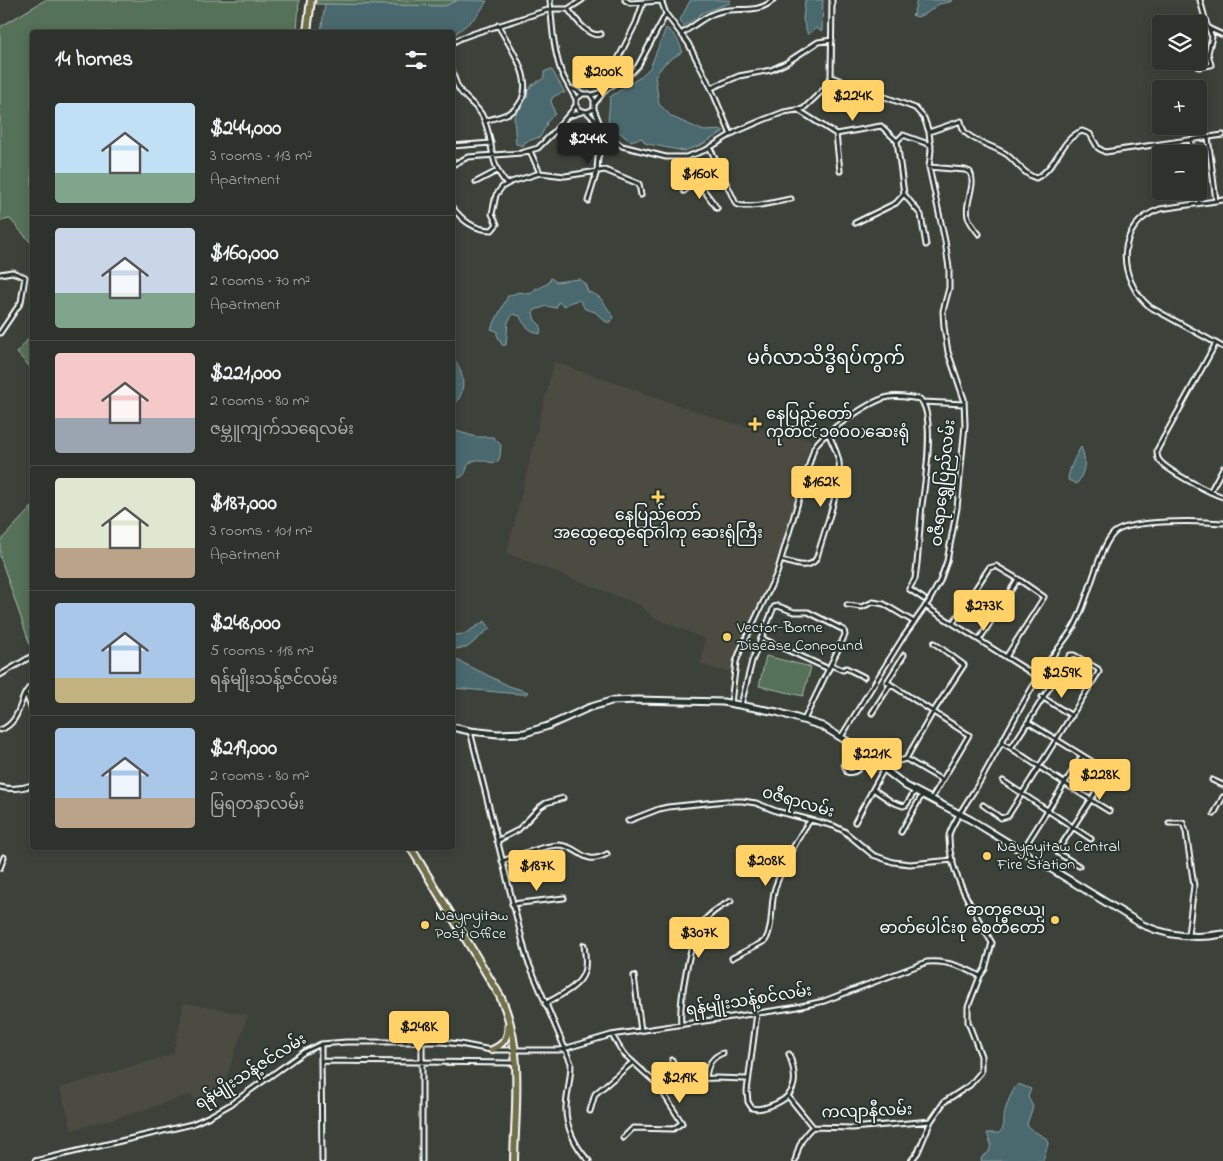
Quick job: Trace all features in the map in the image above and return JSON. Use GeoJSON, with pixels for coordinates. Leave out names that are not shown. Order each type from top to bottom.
{"type":"FeatureCollection","features":[{"type":"Feature","properties":{"kind":"highway"},"geometry":{"type":"LineString","coordinates":[[307,30],[312,0]]}},
{"type":"Feature","properties":{"kind":"highway"},"geometry":{"type":"LineString","coordinates":[[412,850],[500,996],[508,1015],[516,1063],[514,1161]]}},
{"type":"Feature","properties":{"kind":"main road"},"geometry":{"type":"LineString","coordinates":[[455,728],[470,732],[525,733],[611,701],[731,703],[777,712],[822,726],[868,755],[915,791],[932,798],[960,814],[1143,925],[1170,934],[1188,936],[1223,934]]}},
{"type":"Feature","properties":{"kind":"main road"},"geometry":{"type":"LineString","coordinates":[[491,1050],[499,1047],[507,1038],[508,1015]]}},
{"type":"Feature","properties":{"kind":"street"},"geometry":{"type":"LineString","coordinates":[[455,164],[468,158],[530,151],[544,143],[576,105],[576,99],[558,60],[550,0]]}},
{"type":"Feature","properties":{"kind":"street"},"geometry":{"type":"LineString","coordinates":[[455,41],[498,25],[551,9],[568,9],[582,0]]}},
{"type":"Feature","properties":{"kind":"street"},"geometry":{"type":"LineString","coordinates":[[626,0],[630,3],[661,0],[666,14],[688,43],[711,88],[731,135]]}},
{"type":"Feature","properties":{"kind":"street"},"geometry":{"type":"LineString","coordinates":[[681,34],[710,15],[720,11],[743,8],[758,9],[768,5],[773,0]]}},
{"type":"Feature","properties":{"kind":"street"},"geometry":{"type":"LineString","coordinates":[[605,90],[595,103],[594,109],[607,135],[622,146],[666,157],[686,157],[710,148],[731,135],[763,120],[784,112],[803,109],[824,89],[831,77],[832,0]]}},
{"type":"Feature","properties":{"kind":"street"},"geometry":{"type":"LineString","coordinates":[[1200,0],[1212,37],[1208,53],[1211,65],[1207,66]]}},
{"type":"Feature","properties":{"kind":"street"},"geometry":{"type":"LineString","coordinates":[[617,61],[636,23],[643,3]]}},
{"type":"Feature","properties":{"kind":"street"},"geometry":{"type":"LineString","coordinates":[[568,9],[593,35],[601,34]]}},
{"type":"Feature","properties":{"kind":"street"},"geometry":{"type":"LineString","coordinates":[[570,88],[583,94],[592,95],[605,90],[630,74],[638,66],[666,14]]}},
{"type":"Feature","properties":{"kind":"street"},"geometry":{"type":"LineString","coordinates":[[484,122],[513,111],[520,103],[524,92],[525,82],[522,70],[498,25]]}},
{"type":"Feature","properties":{"kind":"street"},"geometry":{"type":"LineString","coordinates":[[1209,28],[1223,35]]}},
{"type":"Feature","properties":{"kind":"street"},"geometry":{"type":"LineString","coordinates":[[711,88],[739,76],[771,70],[786,63],[818,42],[832,40]]}},
{"type":"Feature","properties":{"kind":"street","name":"ဝဇီရာရွှေပြည်လမ်း"},"geometry":{"type":"LineString","coordinates":[[831,77],[916,108],[924,118],[931,145],[928,167],[945,241],[948,268],[949,288],[943,311],[944,327],[948,352],[964,399],[965,425],[953,534],[940,581],[902,639],[842,738]]}},
{"type":"Feature","properties":{"kind":"street"},"geometry":{"type":"LineString","coordinates":[[455,78],[460,91],[481,113],[491,143],[492,155],[497,171],[507,184]]}},
{"type":"Feature","properties":{"kind":"street"},"geometry":{"type":"LineString","coordinates":[[576,99],[583,94]]}},
{"type":"Feature","properties":{"kind":"street"},"geometry":{"type":"LineString","coordinates":[[592,95],[595,103]]}},
{"type":"Feature","properties":{"kind":"street"},"geometry":{"type":"LineString","coordinates":[[576,105],[582,112]]}},
{"type":"Feature","properties":{"kind":"street"},"geometry":{"type":"LineString","coordinates":[[568,116],[594,109]]}},
{"type":"Feature","properties":{"kind":"street"},"geometry":{"type":"LineString","coordinates":[[798,110],[836,134],[881,126],[897,141],[904,194],[920,216],[926,245]]}},
{"type":"Feature","properties":{"kind":"street"},"geometry":{"type":"LineString","coordinates":[[587,112],[600,124]]}},
{"type":"Feature","properties":{"kind":"street"},"geometry":{"type":"LineString","coordinates":[[929,132],[961,121],[962,128],[969,136],[1008,155],[1030,176],[1036,178],[1046,171],[1071,138],[1082,131],[1090,134],[1098,148],[1105,152],[1223,135]]}},
{"type":"Feature","properties":{"kind":"street"},"geometry":{"type":"LineString","coordinates":[[836,134],[840,171]]}},
{"type":"Feature","properties":{"kind":"street"},"geometry":{"type":"LineString","coordinates":[[588,201],[597,171],[598,157],[607,135]]}},
{"type":"Feature","properties":{"kind":"street"},"geometry":{"type":"LineString","coordinates":[[897,141],[903,135],[931,145]]}},
{"type":"Feature","properties":{"kind":"street"},"geometry":{"type":"LineString","coordinates":[[1208,137],[1216,201]]}},
{"type":"Feature","properties":{"kind":"street"},"geometry":{"type":"LineString","coordinates":[[1191,140],[1192,145]]}},
{"type":"Feature","properties":{"kind":"street"},"geometry":{"type":"LineString","coordinates":[[455,146],[491,143]]}},
{"type":"Feature","properties":{"kind":"street"},"geometry":{"type":"LineString","coordinates":[[710,148],[736,204],[749,206],[791,199]]}},
{"type":"Feature","properties":{"kind":"street"},"geometry":{"type":"LineString","coordinates":[[530,151],[540,173]]}},
{"type":"Feature","properties":{"kind":"street"},"geometry":{"type":"LineString","coordinates":[[684,191],[718,165]]}},
{"type":"Feature","properties":{"kind":"street"},"geometry":{"type":"LineString","coordinates":[[928,167],[970,172],[972,179],[967,215],[979,234]]}},
{"type":"Feature","properties":{"kind":"street"},"geometry":{"type":"LineString","coordinates":[[455,211],[470,225],[484,230],[492,230],[497,224],[492,214],[496,195],[502,187],[540,173],[565,176],[604,170],[639,184],[640,195]]}},
{"type":"Feature","properties":{"kind":"street"},"geometry":{"type":"LineString","coordinates":[[476,182],[497,171]]}},
{"type":"Feature","properties":{"kind":"street"},"geometry":{"type":"LineString","coordinates":[[697,181],[717,208]]}},
{"type":"Feature","properties":{"kind":"street"},"geometry":{"type":"LineString","coordinates":[[855,223],[896,203],[904,194]]}},
{"type":"Feature","properties":{"kind":"street"},"geometry":{"type":"LineString","coordinates":[[1223,200],[1160,209],[1142,218],[1129,235],[1125,246],[1125,261],[1131,286],[1144,302],[1223,347]]}},
{"type":"Feature","properties":{"kind":"street"},"geometry":{"type":"LineString","coordinates":[[0,274],[12,272],[25,278],[21,302],[0,333]]}},
{"type":"Feature","properties":{"kind":"street"},"geometry":{"type":"LineString","coordinates":[[1216,343],[1157,450],[1157,454],[1165,467],[1210,492],[1223,497]]}},
{"type":"Feature","properties":{"kind":"street"},"geometry":{"type":"LineString","coordinates":[[731,703],[736,662],[777,573],[816,444],[828,433],[865,408],[889,396],[920,399],[923,402],[964,404]]}},
{"type":"Feature","properties":{"kind":"street"},"geometry":{"type":"LineString","coordinates":[[923,402],[929,445],[915,579],[909,589],[924,599]]}},
{"type":"Feature","properties":{"kind":"street"},"geometry":{"type":"LineString","coordinates":[[781,560],[808,566],[815,562],[817,557],[838,483],[839,462],[828,433]]}},
{"type":"Feature","properties":{"kind":"street"},"geometry":{"type":"LineString","coordinates":[[1210,492],[1223,468]]}},
{"type":"Feature","properties":{"kind":"street"},"geometry":{"type":"LineString","coordinates":[[912,1161],[918,1152],[931,1121],[944,1102],[970,1085],[981,1072],[981,1056],[968,1022],[968,1007],[984,969],[992,943],[960,884],[948,834],[1002,743],[1038,677],[1077,622],[1103,549],[1114,533],[1123,528],[1138,524],[1201,521],[1223,524]]}},
{"type":"Feature","properties":{"kind":"street"},"geometry":{"type":"LineString","coordinates":[[953,624],[989,568],[996,566],[1018,579],[1044,597],[1006,657]]}},
{"type":"Feature","properties":{"kind":"street"},"geometry":{"type":"LineString","coordinates":[[979,640],[1018,579]]}},
{"type":"Feature","properties":{"kind":"street"},"geometry":{"type":"LineString","coordinates":[[848,605],[862,608],[873,602],[884,604],[914,622]]}},
{"type":"Feature","properties":{"kind":"street"},"geometry":{"type":"LineString","coordinates":[[741,704],[747,676],[774,607],[778,606],[794,612],[808,612],[844,630],[845,635],[804,720]]}},
{"type":"Feature","properties":{"kind":"street"},"geometry":{"type":"LineString","coordinates":[[925,606],[1038,677]]}},
{"type":"Feature","properties":{"kind":"street"},"geometry":{"type":"LineString","coordinates":[[761,638],[830,667],[843,670],[846,668],[864,678]]}},
{"type":"Feature","properties":{"kind":"street"},"geometry":{"type":"LineString","coordinates":[[876,746],[899,761],[906,759],[933,712],[964,665],[934,643]]}},
{"type":"Feature","properties":{"kind":"street"},"geometry":{"type":"LineString","coordinates":[[904,655],[887,682],[969,735],[932,798]]}},
{"type":"Feature","properties":{"kind":"street"},"geometry":{"type":"LineString","coordinates":[[983,805],[1001,818],[1006,818],[1099,672],[1074,655],[1070,655],[1011,748]]}},
{"type":"Feature","properties":{"kind":"street"},"geometry":{"type":"LineString","coordinates":[[0,675],[30,658]]}},
{"type":"Feature","properties":{"kind":"street"},"geometry":{"type":"LineString","coordinates":[[872,713],[890,685]]}},
{"type":"Feature","properties":{"kind":"street"},"geometry":{"type":"LineString","coordinates":[[0,730],[14,719],[27,688],[30,686]]}},
{"type":"Feature","properties":{"kind":"street"},"geometry":{"type":"LineString","coordinates":[[26,694],[30,705]]}},
{"type":"Feature","properties":{"kind":"street"},"geometry":{"type":"LineString","coordinates":[[1042,697],[1072,716]]}},
{"type":"Feature","properties":{"kind":"street"},"geometry":{"type":"LineString","coordinates":[[1028,722],[1109,772],[1072,827],[1058,852],[1079,866]]}},
{"type":"Feature","properties":{"kind":"street"},"geometry":{"type":"LineString","coordinates":[[470,732],[527,959],[571,1063],[566,1117],[578,1146],[589,1161]]}},
{"type":"Feature","properties":{"kind":"street"},"geometry":{"type":"LineString","coordinates":[[1002,743],[1109,812]]}},
{"type":"Feature","properties":{"kind":"street"},"geometry":{"type":"LineString","coordinates":[[855,746],[844,764],[847,772],[851,774],[857,771],[868,755]]}},
{"type":"Feature","properties":{"kind":"street"},"geometry":{"type":"LineString","coordinates":[[1021,851],[1082,756]]}},
{"type":"Feature","properties":{"kind":"street"},"geometry":{"type":"LineString","coordinates":[[906,759],[942,780]]}},
{"type":"Feature","properties":{"kind":"street"},"geometry":{"type":"LineString","coordinates":[[854,822],[884,769]]}},
{"type":"Feature","properties":{"kind":"street"},"geometry":{"type":"LineString","coordinates":[[1107,775],[1124,787]]}},
{"type":"Feature","properties":{"kind":"street"},"geometry":{"type":"LineString","coordinates":[[1212,780],[1223,785]]}},
{"type":"Feature","properties":{"kind":"street"},"geometry":{"type":"LineString","coordinates":[[1002,781],[1091,839]]}},
{"type":"Feature","properties":{"kind":"street"},"geometry":{"type":"LineString","coordinates":[[0,787],[9,790],[30,786]]}},
{"type":"Feature","properties":{"kind":"street"},"geometry":{"type":"LineString","coordinates":[[873,789],[892,802],[903,806],[906,805],[915,791]]}},
{"type":"Feature","properties":{"kind":"street"},"geometry":{"type":"LineString","coordinates":[[901,832],[922,795]]}},
{"type":"Feature","properties":{"kind":"street"},"geometry":{"type":"LineString","coordinates":[[1214,814],[1223,796]]}},
{"type":"Feature","properties":{"kind":"street"},"geometry":{"type":"LineString","coordinates":[[497,841],[518,830],[546,803],[563,798]]}},
{"type":"Feature","properties":{"kind":"street","name":"ဝဇီရာလမ်း"},"geometry":{"type":"LineString","coordinates":[[628,821],[668,806],[726,801],[756,803],[776,812],[839,828],[862,848],[880,859],[910,864],[953,860]]}},
{"type":"Feature","properties":{"kind":"street"},"geometry":{"type":"LineString","coordinates":[[732,958],[765,941],[769,932],[776,888],[805,826],[811,820]]}},
{"type":"Feature","properties":{"kind":"street"},"geometry":{"type":"LineString","coordinates":[[1169,823],[1182,823],[1186,832],[1194,886],[1188,936]]}},
{"type":"Feature","properties":{"kind":"street"},"geometry":{"type":"LineString","coordinates":[[502,861],[546,847],[561,845],[592,859],[600,858],[607,854]]}},
{"type":"Feature","properties":{"kind":"street"},"geometry":{"type":"LineString","coordinates":[[0,868],[4,857]]}},
{"type":"Feature","properties":{"kind":"street"},"geometry":{"type":"LineString","coordinates":[[512,904],[564,898]]}},
{"type":"Feature","properties":{"kind":"street"},"geometry":{"type":"LineString","coordinates":[[681,1025],[681,1001],[695,937],[707,917],[731,901]]}},
{"type":"Feature","properties":{"kind":"street"},"geometry":{"type":"LineString","coordinates":[[545,1004],[568,990],[584,974],[584,945]]}},
{"type":"Feature","properties":{"kind":"street","name":"ရန်မျိုးသန့်စင်လမ်း"},"geometry":{"type":"LineString","coordinates":[[515,1050],[564,1049],[612,1035],[824,1001],[927,962],[949,964],[969,970],[980,976]]}},
{"type":"Feature","properties":{"kind":"street"},"geometry":{"type":"LineString","coordinates":[[634,976],[641,1031]]}},
{"type":"Feature","properties":{"kind":"street"},"geometry":{"type":"LineString","coordinates":[[757,1013],[748,1079],[748,1102],[752,1108],[761,1109],[777,1104],[788,1096],[795,1084],[794,1071],[789,1054]]}},
{"type":"Feature","properties":{"kind":"street"},"geometry":{"type":"LineString","coordinates":[[612,1035],[623,1053],[658,1085],[682,1124],[673,1129],[634,1128],[623,1138]]}},
{"type":"Feature","properties":{"kind":"street"},"geometry":{"type":"LineString","coordinates":[[422,1042],[422,1161]]}},
{"type":"Feature","properties":{"kind":"street","name":"ရန်မျိုးသန့်ဇင်လမ်း"},"geometry":{"type":"LineString","coordinates":[[35,1161],[192,1124],[231,1104],[304,1052],[321,1044],[422,1042],[460,1044],[491,1050],[515,1050]]}},
{"type":"Feature","properties":{"kind":"street"},"geometry":{"type":"LineString","coordinates":[[321,1044],[322,1161]]}},
{"type":"Feature","properties":{"kind":"street"},"geometry":{"type":"LineString","coordinates":[[706,1078],[711,1061],[717,1055],[724,1053]]}},
{"type":"Feature","properties":{"kind":"street"},"geometry":{"type":"LineString","coordinates":[[672,1060],[678,1071],[694,1080],[706,1078],[748,1079]]}},
{"type":"Feature","properties":{"kind":"street"},"geometry":{"type":"LineString","coordinates":[[321,1061],[516,1063]]}},
{"type":"Feature","properties":{"kind":"street"},"geometry":{"type":"LineString","coordinates":[[590,1111],[595,1094],[633,1062]]}},
{"type":"Feature","properties":{"kind":"street"},"geometry":{"type":"LineString","coordinates":[[788,1096],[813,1127]]}},
{"type":"Feature","properties":{"kind":"street","name":"ကလျာနီလမ်း"},"geometry":{"type":"LineString","coordinates":[[794,1161],[802,1140],[813,1127],[877,1127],[931,1121]]}},
{"type":"Feature","properties":{"kind":"shaded area","name":"နေပြည်တော် အထွေထွေရောဂါကု ဆေးရုံကြီး"},"geometry":{"type":"Polygon","coordinates":[[[554,362],[727,422],[811,440],[778,560],[732,672],[701,664],[705,639],[653,617],[640,605],[507,553],[554,362]]]}},
{"type":"Feature","properties":{"kind":"shaded area"},"geometry":{"type":"Polygon","coordinates":[[[184,1003],[248,1015],[215,1109],[195,1102],[194,1097],[188,1095],[137,1112],[72,1130],[60,1088],[173,1054],[184,1003]]]}},
{"type":"Feature","properties":{"kind":"green space"},"geometry":{"type":"Polygon","coordinates":[[[45,0],[299,0],[297,30],[30,30],[30,242],[10,219],[0,221],[0,27],[45,0]]]}},
{"type":"Feature","properties":{"kind":"green space"},"geometry":{"type":"Polygon","coordinates":[[[317,0],[458,0],[446,6],[430,6],[316,4],[317,0]]]}},
{"type":"Feature","properties":{"kind":"green space"},"geometry":{"type":"Polygon","coordinates":[[[30,337],[30,367],[17,353],[30,337]]]}},
{"type":"Feature","properties":{"kind":"green space"},"geometry":{"type":"Polygon","coordinates":[[[30,509],[30,645],[0,556],[0,541],[30,509]]]}},
{"type":"Feature","properties":{"kind":"green space"},"geometry":{"type":"Polygon","coordinates":[[[766,656],[811,667],[803,696],[759,686],[766,656]]]}},
{"type":"Feature","properties":{"kind":"water"},"geometry":{"type":"Polygon","coordinates":[[[458,0],[487,1],[477,16],[455,34],[455,30],[321,30],[325,4],[445,6],[458,0]]]}},
{"type":"Feature","properties":{"kind":"water"},"geometry":{"type":"Polygon","coordinates":[[[692,0],[731,0],[730,3],[704,12],[684,26],[680,20],[692,0]]]}},
{"type":"Feature","properties":{"kind":"water"},"geometry":{"type":"Polygon","coordinates":[[[805,0],[823,0],[822,31],[816,28],[808,35],[803,20],[805,0]]]}},
{"type":"Feature","properties":{"kind":"water"},"geometry":{"type":"Polygon","coordinates":[[[917,0],[953,0],[939,4],[927,13],[917,17],[912,15],[915,14],[917,0]]]}},
{"type":"Feature","properties":{"kind":"water"},"geometry":{"type":"Polygon","coordinates":[[[666,28],[677,38],[682,52],[665,63],[655,76],[659,104],[672,117],[704,131],[723,130],[723,132],[701,145],[684,151],[648,144],[642,138],[630,141],[608,123],[610,97],[639,78],[650,68],[666,28]]]}},
{"type":"Feature","properties":{"kind":"water"},"geometry":{"type":"Polygon","coordinates":[[[552,70],[565,93],[553,97],[551,101],[555,114],[547,122],[540,137],[525,142],[523,146],[516,144],[514,117],[526,97],[528,97],[527,92],[532,85],[544,78],[544,72],[552,70]]]}},
{"type":"Feature","properties":{"kind":"water"},"geometry":{"type":"Polygon","coordinates":[[[551,278],[556,282],[579,279],[585,284],[588,292],[600,298],[614,318],[610,322],[606,322],[595,312],[585,309],[578,300],[565,306],[558,302],[556,308],[547,306],[535,310],[533,313],[535,320],[541,326],[540,334],[528,328],[520,316],[513,314],[508,322],[506,345],[502,345],[497,331],[491,329],[508,296],[519,292],[530,294],[536,288],[538,289],[548,283],[551,278]]]}},
{"type":"Feature","properties":{"kind":"water"},"geometry":{"type":"Polygon","coordinates":[[[455,360],[460,369],[463,382],[461,395],[455,403],[455,360]]]}},
{"type":"Feature","properties":{"kind":"water"},"geometry":{"type":"Polygon","coordinates":[[[455,431],[476,437],[493,437],[501,445],[498,462],[492,463],[476,460],[470,462],[465,474],[455,478],[455,431]]]}},
{"type":"Feature","properties":{"kind":"water"},"geometry":{"type":"Polygon","coordinates":[[[1081,447],[1084,466],[1077,484],[1068,480],[1071,467],[1081,447]]]}},
{"type":"Feature","properties":{"kind":"water"},"geometry":{"type":"Polygon","coordinates":[[[485,621],[490,628],[466,648],[455,649],[455,635],[464,634],[485,621]]]}},
{"type":"Feature","properties":{"kind":"water"},"geometry":{"type":"Polygon","coordinates":[[[455,659],[509,686],[528,692],[526,694],[455,688],[455,659]]]}},
{"type":"Feature","properties":{"kind":"water"},"geometry":{"type":"Polygon","coordinates":[[[1018,1084],[1031,1089],[1028,1097],[1033,1107],[1027,1124],[1029,1128],[1047,1139],[1048,1144],[1043,1161],[981,1161],[982,1157],[989,1152],[991,1144],[987,1133],[999,1133],[1002,1130],[1007,1105],[1018,1084]]]}},
{"type":"Feature","properties":{"kind":"place","name":"နေပြည်တော် ကုတင်(၁၀၀၀)ဆေးရုံ"},"geometry":{"type":"Point","coordinates":[755,424]}},
{"type":"Feature","properties":{"kind":"place","name":"နေပြည်တော် အထွေထွေရောဂါကု ဆေးရုံကြီး"},"geometry":{"type":"Point","coordinates":[658,497]}},
{"type":"Feature","properties":{"kind":"place","name":"Vector-Borne Disease Conpound"},"geometry":{"type":"Point","coordinates":[727,637]}},
{"type":"Feature","properties":{"kind":"place","name":"Naypyitaw Central Fire Station"},"geometry":{"type":"Point","coordinates":[987,856]}},
{"type":"Feature","properties":{"kind":"place","name":"ဓာတုဇေယျ ဓာတ်ပေါင်းစု စေတီတော်"},"geometry":{"type":"Point","coordinates":[1055,920]}},
{"type":"Feature","properties":{"kind":"place","name":"Naypyitaw Post Office"},"geometry":{"type":"Point","coordinates":[425,925]}},
{"type":"Feature","properties":{"kind":"district","name":"မင်္ဂလာသိဒ္ဓိရပ်ကွက်"},"geometry":{"type":"Point","coordinates":[826,359]}}]}
